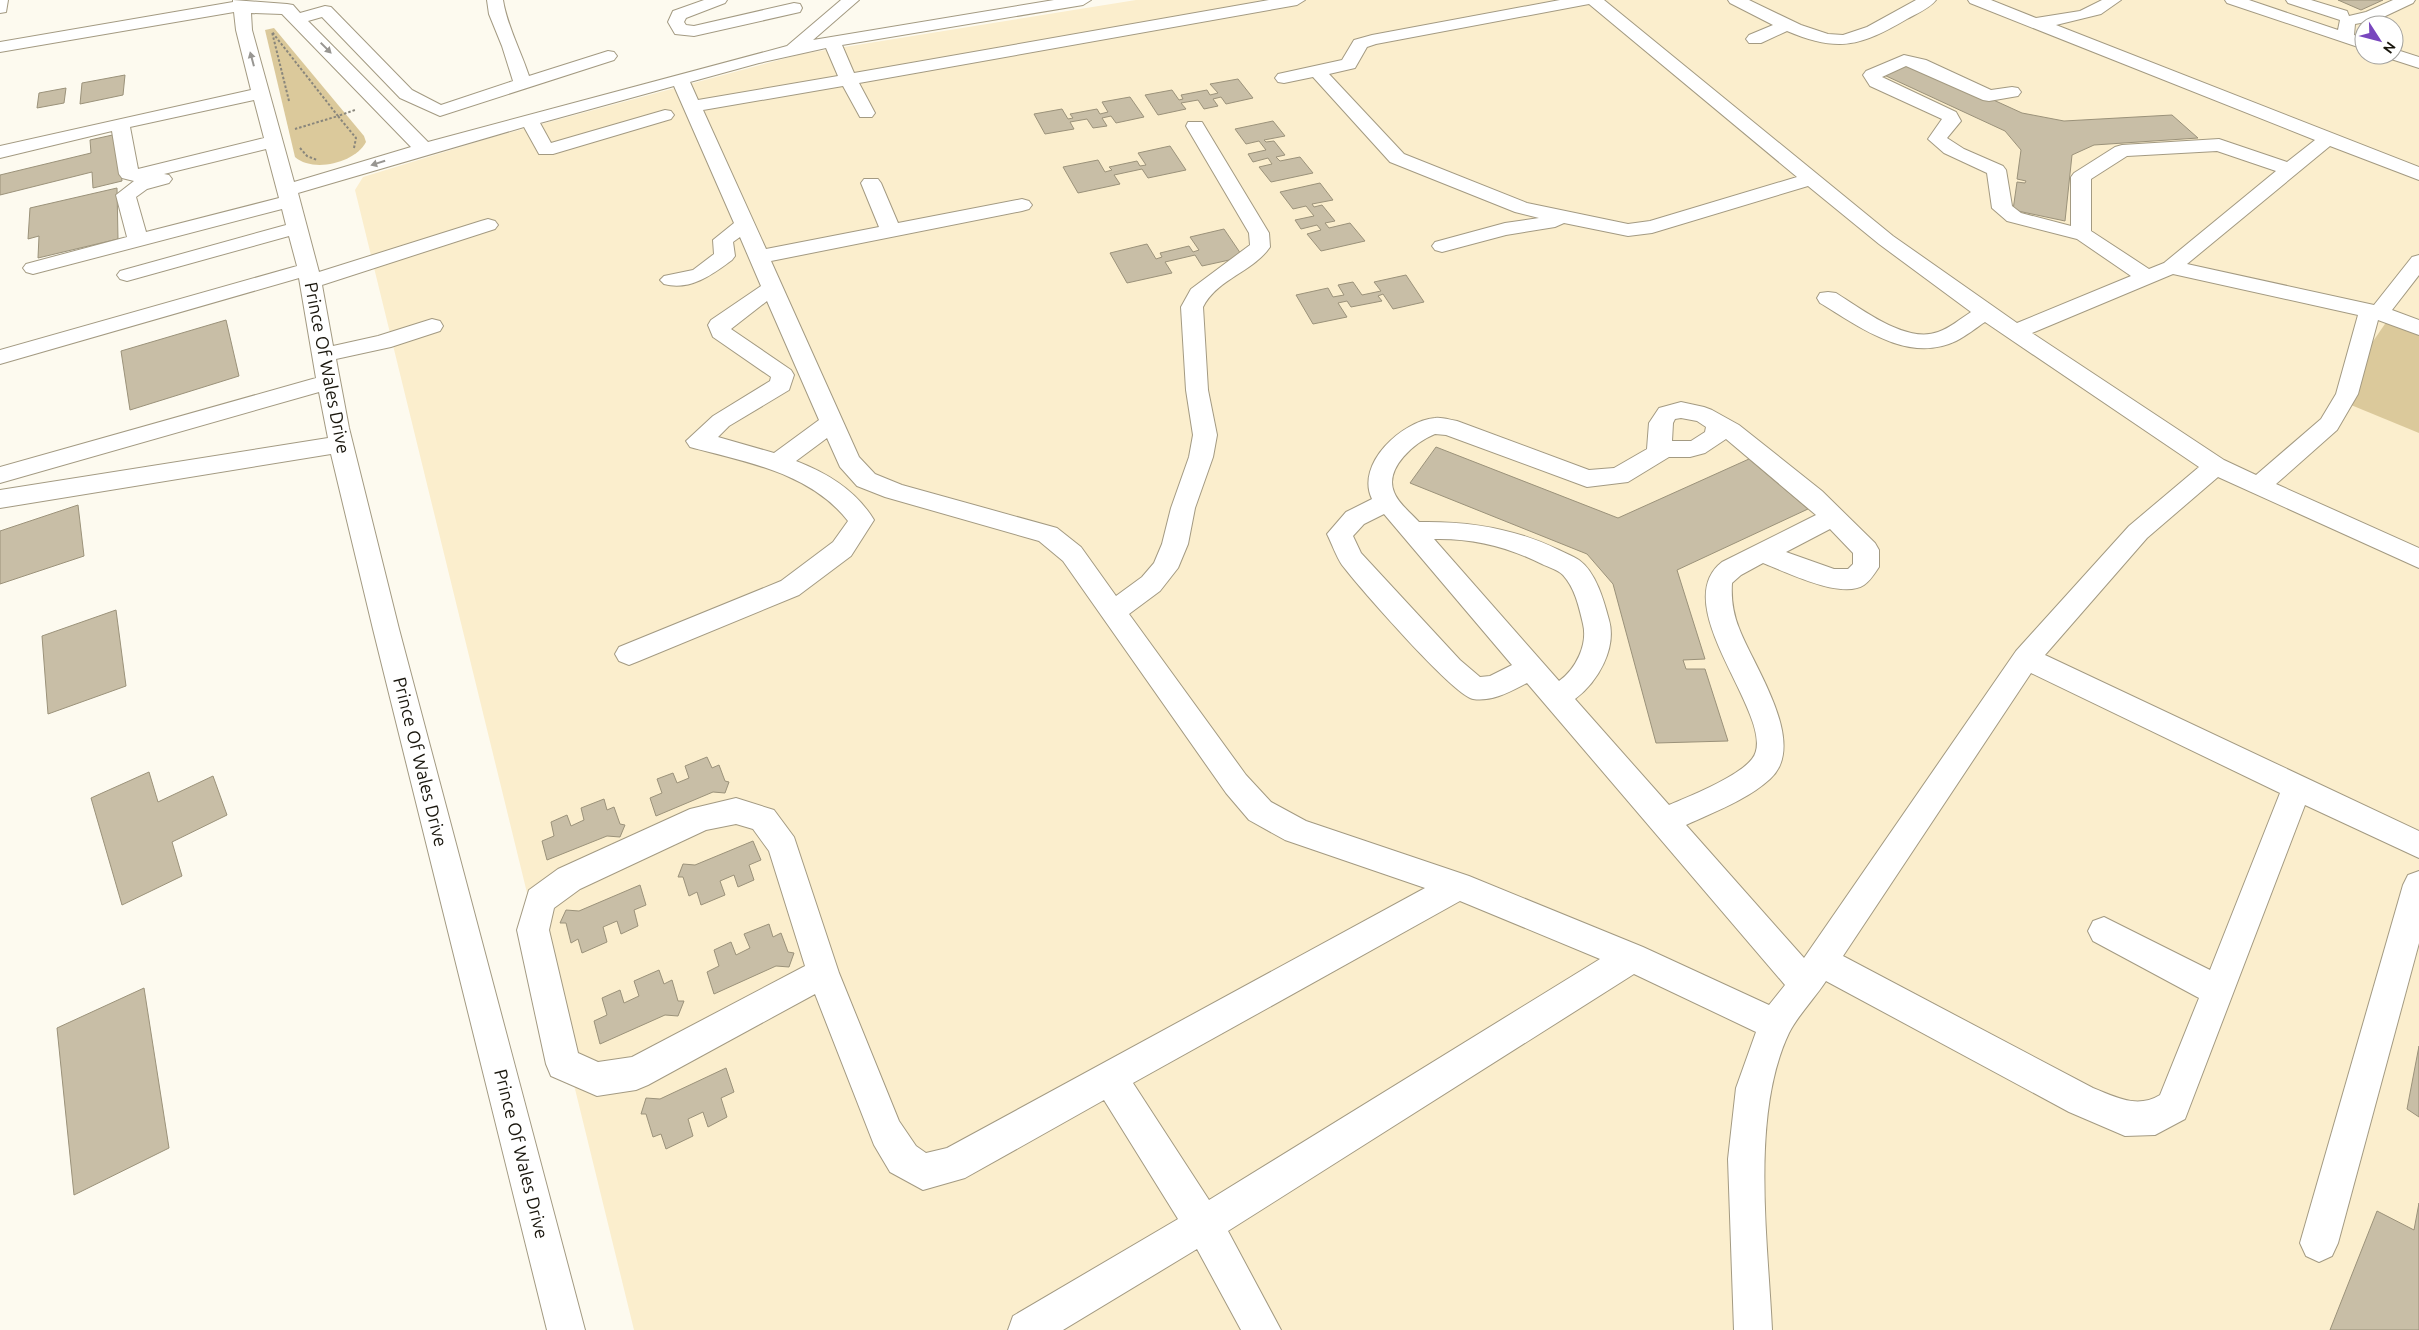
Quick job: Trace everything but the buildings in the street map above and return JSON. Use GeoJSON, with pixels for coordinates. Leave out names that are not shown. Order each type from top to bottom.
{"type":"FeatureCollection","features":[{"type":"Feature","properties":{"kind":"street"},"geometry":{"type":"LineString","coordinates":[[0,0],[0,8]]}},
{"type":"Feature","properties":{"kind":"street"},"geometry":{"type":"LineString","coordinates":[[495,0],[497,14],[511,46],[522,84]]}},
{"type":"Feature","properties":{"kind":"street"},"geometry":{"type":"LineString","coordinates":[[790,50],[852,0]]}},
{"type":"Feature","properties":{"kind":"street"},"geometry":{"type":"LineString","coordinates":[[692,107],[848,79],[874,55],[960,20],[1083,0]]}},
{"type":"Feature","properties":{"kind":"street"},"geometry":{"type":"LineString","coordinates":[[127,275],[424,149],[790,50],[832,42],[874,55],[975,56],[1263,3],[1295,0]]}},
{"type":"Feature","properties":{"kind":"street"},"geometry":{"type":"LineString","coordinates":[[1284,78],[1349,64],[1360,44],[1372,40],[1562,3],[1587,0]]}},
{"type":"Feature","properties":{"kind":"street"},"geometry":{"type":"LineString","coordinates":[[1594,0],[1886,240],[1985,312],[2215,466],[2419,559]]}},
{"type":"Feature","properties":{"kind":"street"},"geometry":{"type":"LineString","coordinates":[[1736,0],[1826,39],[1843,40],[1858,38],[1928,0]]}},
{"type":"Feature","properties":{"kind":"street"},"geometry":{"type":"LineString","coordinates":[[2031,23],[2060,20],[2094,12],[2113,0]]}},
{"type":"Feature","properties":{"kind":"street"},"geometry":{"type":"LineString","coordinates":[[2233,0],[2344,25],[2371,16],[2407,0]]}},
{"type":"Feature","properties":{"kind":"street"},"geometry":{"type":"LineString","coordinates":[[2294,0],[2344,25]]}},
{"type":"Feature","properties":{"kind":"street"},"geometry":{"type":"LineString","coordinates":[[2326,0],[2344,25],[2354,34]]}},
{"type":"Feature","properties":{"kind":"street"},"geometry":{"type":"LineString","coordinates":[[1979,1],[2419,174]]}},
{"type":"Feature","properties":{"kind":"street"},"geometry":{"type":"LineString","coordinates":[[751,19],[715,2],[679,15],[676,22],[681,30],[694,31],[751,19],[791,4],[832,16]]}},
{"type":"Feature","properties":{"kind":"street"},"geometry":{"type":"LineString","coordinates":[[0,47],[232,4],[288,9],[319,6],[406,94],[440,111],[608,56]]}},
{"type":"Feature","properties":{"kind":"street","name":"Prince Of Wales Drive"},"geometry":{"type":"LineString","coordinates":[[232,4],[244,30],[292,206],[309,276],[341,444],[566,1330]]}},
{"type":"Feature","properties":{"kind":"street"},"geometry":{"type":"LineString","coordinates":[[288,9],[424,149]]}},
{"type":"Feature","properties":{"kind":"street"},"geometry":{"type":"LineString","coordinates":[[960,20],[975,56]]}},
{"type":"Feature","properties":{"kind":"street"},"geometry":{"type":"LineString","coordinates":[[1755,39],[1789,24]]}},
{"type":"Feature","properties":{"kind":"street"},"geometry":{"type":"LineString","coordinates":[[832,42],[848,79],[866,113]]}},
{"type":"Feature","properties":{"kind":"street"},"geometry":{"type":"LineString","coordinates":[[2404,58],[2419,63]]}},
{"type":"Feature","properties":{"kind":"street"},"geometry":{"type":"LineString","coordinates":[[2012,92],[1990,96],[1920,64],[1904,60],[1872,75],[1876,82],[1950,116],[1952,121],[1943,128],[1937,139],[1956,153],[1983,162],[1996,170],[2002,208],[2014,217],[2084,235]]}},
{"type":"Feature","properties":{"kind":"street"},"geometry":{"type":"LineString","coordinates":[[574,67],[587,79]]}},
{"type":"Feature","properties":{"kind":"street"},"geometry":{"type":"LineString","coordinates":[[1317,71],[1397,158],[1522,208],[1628,230],[1652,227],[1810,179]]}},
{"type":"Feature","properties":{"kind":"street"},"geometry":{"type":"LineString","coordinates":[[680,79],[848,462],[866,480],[894,491],[1048,534],[1072,554],[1236,784],[1260,811],[1296,831],[1458,886],[1632,957],[1775,1024]]}},
{"type":"Feature","properties":{"kind":"street"},"geometry":{"type":"LineString","coordinates":[[0,152],[262,93]]}},
{"type":"Feature","properties":{"kind":"street"},"geometry":{"type":"LineString","coordinates":[[529,120],[546,150],[665,115]]}},
{"type":"Feature","properties":{"kind":"street"},"geometry":{"type":"LineString","coordinates":[[120,124],[129,174],[135,175],[276,145]]}},
{"type":"Feature","properties":{"kind":"street"},"geometry":{"type":"LineString","coordinates":[[1113,612],[1151,584],[1165,568],[1175,544],[1183,508],[1201,457],[1205,435],[1196,390],[1192,307],[1199,294],[1212,282],[1244,261],[1260,247],[1259,233],[1195,126]]}},
{"type":"Feature","properties":{"kind":"street"},"geometry":{"type":"LineString","coordinates":[[2016,332],[2171,267],[2328,138]]}},
{"type":"Feature","properties":{"kind":"street"},"geometry":{"type":"LineString","coordinates":[[138,241],[126,195],[140,185],[276,145]]}},
{"type":"Feature","properties":{"kind":"street"},"geometry":{"type":"LineString","coordinates":[[2146,277],[2081,234],[2082,177],[2122,151],[2219,145],[2290,169]]}},
{"type":"Feature","properties":{"kind":"street"},"geometry":{"type":"LineString","coordinates":[[871,183],[892,231]]}},
{"type":"Feature","properties":{"kind":"street"},"geometry":{"type":"LineString","coordinates":[[759,257],[1022,205]]}},
{"type":"Feature","properties":{"kind":"street"},"geometry":{"type":"LineString","coordinates":[[33,268],[138,241],[292,206]]}},
{"type":"Feature","properties":{"kind":"street"},"geometry":{"type":"LineString","coordinates":[[1442,246],[1505,229],[1574,219]]}},
{"type":"Feature","properties":{"kind":"street"},"geometry":{"type":"LineString","coordinates":[[671,280],[699,275],[725,256],[723,240],[744,225]]}},
{"type":"Feature","properties":{"kind":"street"},"geometry":{"type":"LineString","coordinates":[[0,357],[309,276],[488,226]]}},
{"type":"Feature","properties":{"kind":"street"},"geometry":{"type":"LineString","coordinates":[[2258,486],[2329,424],[2347,394],[2375,312],[2419,261]]}},
{"type":"Feature","properties":{"kind":"street"},"geometry":{"type":"LineString","coordinates":[[2171,267],[2375,312],[2419,328]]}},
{"type":"Feature","properties":{"kind":"street"},"geometry":{"type":"LineString","coordinates":[[629,654],[790,588],[842,550],[861,520],[841,497],[777,463],[726,446],[698,441],[721,422],[781,385],[782,375],[721,332],[719,325],[772,288]]}},
{"type":"Feature","properties":{"kind":"street"},"geometry":{"type":"LineString","coordinates":[[1828,298],[1889,332],[1907,339],[1927,342],[1945,338],[1985,312]]}},
{"type":"Feature","properties":{"kind":"street"},"geometry":{"type":"LineString","coordinates":[[0,475],[326,369],[383,342],[432,326]]}},
{"type":"Feature","properties":{"kind":"street"},"geometry":{"type":"LineString","coordinates":[[1762,553],[1834,579],[1854,580],[1866,566],[1866,550],[1834,516],[1731,430],[1704,415],[1681,410],[1667,413],[1661,423],[1659,453],[1618,476],[1587,479],[1448,427],[1432,426],[1415,434],[1393,455],[1382,471],[1379,486],[1387,502],[1664,821],[1813,972],[2081,1100],[2125,1119],[2155,1118],[2172,1107],[2296,787]]}},
{"type":"Feature","properties":{"kind":"street"},"geometry":{"type":"LineString","coordinates":[[777,463],[831,422]]}},
{"type":"Feature","properties":{"kind":"street"},"geometry":{"type":"LineString","coordinates":[[1659,448],[1695,449],[1706,445],[1717,435],[1718,423]]}},
{"type":"Feature","properties":{"kind":"street"},"geometry":{"type":"LineString","coordinates":[[0,499],[341,444]]}},
{"type":"Feature","properties":{"kind":"street"},"geometry":{"type":"LineString","coordinates":[[1753,1330],[1746,1160],[1753,1088],[1775,1024],[1813,972],[2026,658],[2138,532],[2215,466]]}},
{"type":"Feature","properties":{"kind":"street"},"geometry":{"type":"LineString","coordinates":[[1387,502],[1355,518],[1340,534],[1351,558],[1438,655],[1474,688],[1494,686],[1531,668]]}},
{"type":"Feature","properties":{"kind":"street"},"geometry":{"type":"LineString","coordinates":[[1664,821],[1739,784],[1766,764],[1772,747],[1759,703],[1731,641],[1719,606],[1720,582],[1729,570],[1834,516]]}},
{"type":"Feature","properties":{"kind":"street"},"geometry":{"type":"LineString","coordinates":[[1413,531],[1452,530],[1496,536],[1529,546],[1571,567],[1588,592],[1599,633],[1592,660],[1574,686],[1557,698]]}},
{"type":"Feature","properties":{"kind":"street"},"geometry":{"type":"LineString","coordinates":[[2026,658],[2419,845]]}},
{"type":"Feature","properties":{"kind":"street"},"geometry":{"type":"LineString","coordinates":[[823,973],[636,1073],[597,1079],[563,1064],[533,930],[540,900],[569,879],[700,818],[736,811],[763,819],[783,846],[823,973],[886,1133],[903,1159],[923,1172],[952,1164],[1458,886]]}},
{"type":"Feature","properties":{"kind":"street"},"geometry":{"type":"LineString","coordinates":[[2319,1243],[2419,886]]}},
{"type":"Feature","properties":{"kind":"street"},"geometry":{"type":"LineString","coordinates":[[2104,931],[2217,991]]}},
{"type":"Feature","properties":{"kind":"street"},"geometry":{"type":"LineString","coordinates":[[1028,1330],[1203,1225],[1632,957]]}},
{"type":"Feature","properties":{"kind":"street"},"geometry":{"type":"LineString","coordinates":[[1110,1078],[1203,1225],[1262,1330]]}},
{"type":"Feature","properties":{"kind":"path"},"geometry":{"type":"LineString","coordinates":[[289,102],[272,32],[356,138],[356,145],[352,151]]}},
{"type":"Feature","properties":{"kind":"path"},"geometry":{"type":"LineString","coordinates":[[297,137],[295,129],[379,102]]}},
{"type":"Feature","properties":{"kind":"path"},"geometry":{"type":"LineString","coordinates":[[299,146],[307,156],[321,161]]}},
{"type":"Feature","properties":{"kind":"shaded area"},"geometry":{"type":"Polygon","coordinates":[[[1136,0],[2419,0],[2419,1330],[634,1330],[355,190],[363,177],[493,137],[801,54],[1136,0]]]}},
{"type":"Feature","properties":{"kind":"shaded area"},"geometry":{"type":"Polygon","coordinates":[[[274,28],[364,136],[366,142],[353,155],[343,160],[322,165],[303,162],[295,157],[265,30],[274,28]]]}},
{"type":"Feature","properties":{"kind":"shaded area"},"geometry":{"type":"Polygon","coordinates":[[[2387,321],[2419,334],[2419,433],[2334,398],[2387,321]]]}}]}
